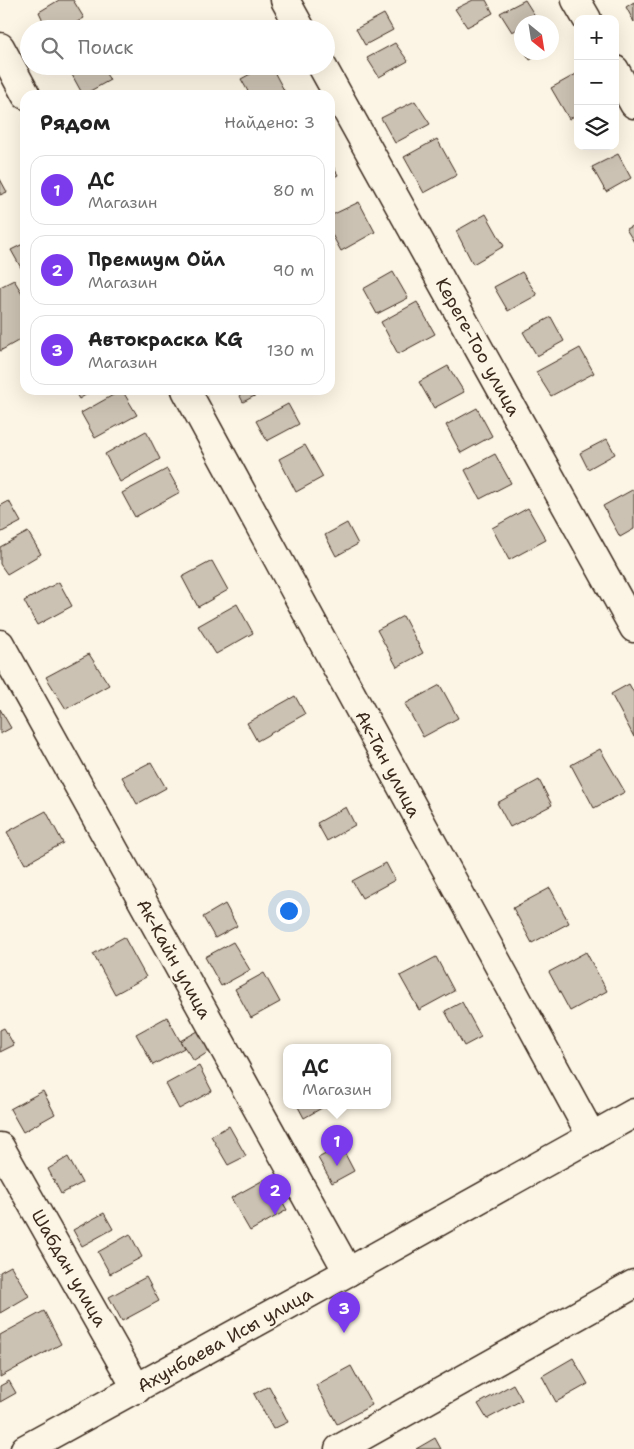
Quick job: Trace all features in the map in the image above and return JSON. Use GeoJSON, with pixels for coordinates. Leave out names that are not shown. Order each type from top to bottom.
{"type":"FeatureCollection","features":[{"type":"Feature","properties":{"kind":"street"},"geometry":{"type":"LineString","coordinates":[[285,0],[296,20]]}},
{"type":"Feature","properties":{"kind":"street"},"geometry":{"type":"LineString","coordinates":[[576,0],[585,15]]}},
{"type":"Feature","properties":{"kind":"street"},"geometry":{"type":"LineString","coordinates":[[0,47],[23,90]]}},
{"type":"Feature","properties":{"kind":"street","name":"Кереге-Тоо улица"},"geometry":{"type":"LineString","coordinates":[[327,75],[634,628]]}},
{"type":"Feature","properties":{"kind":"street"},"geometry":{"type":"LineString","coordinates":[[619,77],[634,104]]}},
{"type":"Feature","properties":{"kind":"street","name":"Ак-Тан улица"},"geometry":{"type":"LineString","coordinates":[[189,395],[592,1136]]}},
{"type":"Feature","properties":{"kind":"street","name":"Ак-Кайн улица"},"geometry":{"type":"LineString","coordinates":[[0,644],[348,1272]]}},
{"type":"Feature","properties":{"kind":"street","name":"Ахунбаева Исы улица"},"geometry":{"type":"LineString","coordinates":[[25,1449],[137,1389],[634,1113]]}},
{"type":"Feature","properties":{"kind":"street","name":"Шабдан улица"},"geometry":{"type":"LineString","coordinates":[[0,1147],[137,1389]]}},
{"type":"Feature","properties":{"kind":"street"},"geometry":{"type":"LineString","coordinates":[[339,1449],[634,1284]]}},
{"type":"Feature","properties":{"kind":"building"},"geometry":{"type":"Polygon","coordinates":[[[59,0],[73,0],[84,18],[81,20],[43,20],[39,12],[59,0]]]}},
{"type":"Feature","properties":{"kind":"building"},"geometry":{"type":"Polygon","coordinates":[[[473,0],[486,0],[493,13],[467,27],[455,9],[473,0]]]}},
{"type":"Feature","properties":{"kind":"building"},"geometry":{"type":"Polygon","coordinates":[[[525,0],[534,15],[514,15],[514,31],[512,32],[500,13],[525,0]]]}},
{"type":"Feature","properties":{"kind":"building"},"geometry":{"type":"Polygon","coordinates":[[[634,2],[634,22],[626,7],[634,2]]]}},
{"type":"Feature","properties":{"kind":"building"},"geometry":{"type":"Polygon","coordinates":[[[384,14],[393,30],[365,45],[356,29],[384,14]]]}},
{"type":"Feature","properties":{"kind":"building"},"geometry":{"type":"Polygon","coordinates":[[[395,43],[408,61],[379,77],[367,58],[395,43]]]}},
{"type":"Feature","properties":{"kind":"building"},"geometry":{"type":"Polygon","coordinates":[[[72,75],[107,75],[110,80],[92,90],[80,90],[72,75]]]}},
{"type":"Feature","properties":{"kind":"building"},"geometry":{"type":"Polygon","coordinates":[[[248,75],[276,75],[284,90],[247,90],[241,79],[248,75]]]}},
{"type":"Feature","properties":{"kind":"building"},"geometry":{"type":"Polygon","coordinates":[[[574,75],[574,116],[569,119],[551,88],[574,75]]]}},
{"type":"Feature","properties":{"kind":"building"},"geometry":{"type":"Polygon","coordinates":[[[415,101],[430,124],[395,143],[381,118],[415,101]]]}},
{"type":"Feature","properties":{"kind":"building"},"geometry":{"type":"Polygon","coordinates":[[[437,139],[457,175],[424,193],[404,157],[437,139]]]}},
{"type":"Feature","properties":{"kind":"building"},"geometry":{"type":"Polygon","coordinates":[[[618,154],[631,178],[606,192],[592,167],[618,154]]]}},
{"type":"Feature","properties":{"kind":"building"},"geometry":{"type":"Polygon","coordinates":[[[0,179],[7,192],[0,195],[0,179]]]}},
{"type":"Feature","properties":{"kind":"building"},"geometry":{"type":"Polygon","coordinates":[[[359,202],[375,232],[341,251],[335,240],[335,214],[359,202]]]}},
{"type":"Feature","properties":{"kind":"building"},"geometry":{"type":"Polygon","coordinates":[[[486,214],[504,246],[473,264],[456,231],[486,214]]]}},
{"type":"Feature","properties":{"kind":"building"},"geometry":{"type":"Polygon","coordinates":[[[634,225],[634,242],[626,229],[634,225]]]}},
{"type":"Feature","properties":{"kind":"building"},"geometry":{"type":"Polygon","coordinates":[[[20,246],[20,266],[11,250],[20,246]]]}},
{"type":"Feature","properties":{"kind":"building"},"geometry":{"type":"Polygon","coordinates":[[[393,272],[408,298],[377,314],[363,289],[393,272]]]}},
{"type":"Feature","properties":{"kind":"building"},"geometry":{"type":"Polygon","coordinates":[[[522,272],[537,295],[508,311],[494,287],[522,272]]]}},
{"type":"Feature","properties":{"kind":"building"},"geometry":{"type":"Polygon","coordinates":[[[14,280],[20,290],[20,340],[0,351],[0,287],[14,280]]]}},
{"type":"Feature","properties":{"kind":"building"},"geometry":{"type":"Polygon","coordinates":[[[417,302],[435,334],[398,354],[381,322],[417,302]]]}},
{"type":"Feature","properties":{"kind":"building"},"geometry":{"type":"Polygon","coordinates":[[[551,317],[564,341],[537,356],[523,332],[551,317]]]}},
{"type":"Feature","properties":{"kind":"building"},"geometry":{"type":"Polygon","coordinates":[[[580,348],[594,373],[551,396],[536,372],[580,348]]]}},
{"type":"Feature","properties":{"kind":"building"},"geometry":{"type":"Polygon","coordinates":[[[448,366],[464,392],[434,408],[419,382],[448,366]]]}},
{"type":"Feature","properties":{"kind":"building"},"geometry":{"type":"Polygon","coordinates":[[[77,395],[86,395],[79,399],[77,395]]]}},
{"type":"Feature","properties":{"kind":"building"},"geometry":{"type":"Polygon","coordinates":[[[113,395],[125,395],[137,415],[95,438],[81,413],[113,395]]]}},
{"type":"Feature","properties":{"kind":"building"},"geometry":{"type":"Polygon","coordinates":[[[240,395],[256,395],[243,402],[240,395]]]}},
{"type":"Feature","properties":{"kind":"building"},"geometry":{"type":"Polygon","coordinates":[[[288,404],[299,424],[267,441],[256,421],[288,404]]]}},
{"type":"Feature","properties":{"kind":"building"},"geometry":{"type":"Polygon","coordinates":[[[477,408],[492,436],[461,453],[446,425],[477,408]]]}},
{"type":"Feature","properties":{"kind":"building"},"geometry":{"type":"Polygon","coordinates":[[[146,431],[160,459],[120,482],[105,454],[146,431]]]}},
{"type":"Feature","properties":{"kind":"building"},"geometry":{"type":"Polygon","coordinates":[[[607,439],[615,454],[588,469],[580,453],[607,439]]]}},
{"type":"Feature","properties":{"kind":"building"},"geometry":{"type":"Polygon","coordinates":[[[305,445],[323,477],[296,492],[279,459],[305,445]]]}},
{"type":"Feature","properties":{"kind":"building"},"geometry":{"type":"Polygon","coordinates":[[[495,454],[511,483],[480,499],[465,470],[495,454]]]}},
{"type":"Feature","properties":{"kind":"building"},"geometry":{"type":"Polygon","coordinates":[[[167,469],[180,492],[135,517],[122,493],[167,469]]]}},
{"type":"Feature","properties":{"kind":"building"},"geometry":{"type":"Polygon","coordinates":[[[634,489],[634,529],[620,537],[603,506],[634,489]]]}},
{"type":"Feature","properties":{"kind":"building"},"geometry":{"type":"Polygon","coordinates":[[[9,501],[21,522],[0,533],[0,506],[9,501]]]}},
{"type":"Feature","properties":{"kind":"building"},"geometry":{"type":"Polygon","coordinates":[[[528,508],[546,540],[509,560],[492,528],[528,508]]]}},
{"type":"Feature","properties":{"kind":"building"},"geometry":{"type":"Polygon","coordinates":[[[347,523],[358,544],[336,556],[325,535],[347,523]]]}},
{"type":"Feature","properties":{"kind":"building"},"geometry":{"type":"Polygon","coordinates":[[[28,532],[41,554],[7,574],[0,564],[0,547],[28,532]]]}},
{"type":"Feature","properties":{"kind":"building"},"geometry":{"type":"Polygon","coordinates":[[[212,561],[228,590],[198,607],[182,577],[212,561]]]}},
{"type":"Feature","properties":{"kind":"building"},"geometry":{"type":"Polygon","coordinates":[[[59,582],[72,606],[37,625],[24,601],[59,582]]]}},
{"type":"Feature","properties":{"kind":"building"},"geometry":{"type":"Polygon","coordinates":[[[237,604],[253,633],[216,654],[198,626],[237,604]]]}},
{"type":"Feature","properties":{"kind":"building"},"geometry":{"type":"Polygon","coordinates":[[[403,616],[423,653],[397,667],[377,630],[403,616]]]}},
{"type":"Feature","properties":{"kind":"building"},"geometry":{"type":"Polygon","coordinates":[[[89,654],[109,685],[66,709],[46,677],[89,654]]]}},
{"type":"Feature","properties":{"kind":"building"},"geometry":{"type":"Polygon","coordinates":[[[629,684],[634,693],[634,737],[611,694],[629,684]]]}},
{"type":"Feature","properties":{"kind":"building"},"geometry":{"type":"Polygon","coordinates":[[[440,685],[458,718],[423,737],[405,704],[440,685]]]}},
{"type":"Feature","properties":{"kind":"building"},"geometry":{"type":"Polygon","coordinates":[[[295,696],[305,714],[257,741],[247,723],[295,696]]]}},
{"type":"Feature","properties":{"kind":"building"},"geometry":{"type":"Polygon","coordinates":[[[0,709],[11,728],[0,734],[0,709]]]}},
{"type":"Feature","properties":{"kind":"building"},"geometry":{"type":"Polygon","coordinates":[[[600,749],[625,792],[594,808],[571,765],[600,749]]]}},
{"type":"Feature","properties":{"kind":"building"},"geometry":{"type":"Polygon","coordinates":[[[151,762],[166,788],[137,804],[122,777],[151,762]]]}},
{"type":"Feature","properties":{"kind":"building"},"geometry":{"type":"Polygon","coordinates":[[[539,780],[552,805],[510,827],[497,803],[539,780]]]}},
{"type":"Feature","properties":{"kind":"building"},"geometry":{"type":"Polygon","coordinates":[[[346,807],[355,825],[327,841],[317,823],[346,807]]]}},
{"type":"Feature","properties":{"kind":"building"},"geometry":{"type":"Polygon","coordinates":[[[46,811],[63,843],[25,864],[7,832],[46,811]]]}},
{"type":"Feature","properties":{"kind":"building"},"geometry":{"type":"Polygon","coordinates":[[[386,863],[395,880],[362,898],[352,881],[386,863]]]}},
{"type":"Feature","properties":{"kind":"building"},"geometry":{"type":"Polygon","coordinates":[[[550,888],[569,923],[532,943],[513,908],[550,888]]]}},
{"type":"Feature","properties":{"kind":"building"},"geometry":{"type":"Polygon","coordinates":[[[225,904],[237,926],[215,938],[203,917],[225,904]]]}},
{"type":"Feature","properties":{"kind":"building"},"geometry":{"type":"Polygon","coordinates":[[[124,937],[146,977],[115,994],[93,954],[124,937]]]}},
{"type":"Feature","properties":{"kind":"building"},"geometry":{"type":"Polygon","coordinates":[[[233,942],[250,970],[221,986],[205,957],[233,942]]]}},
{"type":"Feature","properties":{"kind":"building"},"geometry":{"type":"Polygon","coordinates":[[[586,952],[607,991],[570,1011],[549,972],[586,952]]]}},
{"type":"Feature","properties":{"kind":"building"},"geometry":{"type":"Polygon","coordinates":[[[436,957],[454,991],[419,1010],[400,976],[436,957]]]}},
{"type":"Feature","properties":{"kind":"building"},"geometry":{"type":"Polygon","coordinates":[[[264,973],[280,1002],[251,1018],[235,989],[264,973]]]}},
{"type":"Feature","properties":{"kind":"building"},"geometry":{"type":"Polygon","coordinates":[[[462,1002],[481,1037],[464,1046],[445,1011],[462,1002]]]}},
{"type":"Feature","properties":{"kind":"building"},"geometry":{"type":"Polygon","coordinates":[[[167,1017],[184,1048],[153,1065],[136,1034],[167,1017]]]}},
{"type":"Feature","properties":{"kind":"building"},"geometry":{"type":"Polygon","coordinates":[[[4,1028],[14,1045],[0,1052],[0,1030],[4,1028]]]}},
{"type":"Feature","properties":{"kind":"building"},"geometry":{"type":"Polygon","coordinates":[[[198,1031],[210,1051],[194,1061],[180,1041],[198,1031]]]}},
{"type":"Feature","properties":{"kind":"building"},"geometry":{"type":"Polygon","coordinates":[[[199,1066],[212,1091],[179,1109],[166,1084],[199,1066]]]}},
{"type":"Feature","properties":{"kind":"building"},"geometry":{"type":"Polygon","coordinates":[[[43,1091],[55,1114],[23,1132],[10,1109],[43,1091]]]}},
{"type":"Feature","properties":{"kind":"building"},"geometry":{"type":"Polygon","coordinates":[[[299,1109],[320,1109],[304,1118],[299,1109]]]}},
{"type":"Feature","properties":{"kind":"building"},"geometry":{"type":"Polygon","coordinates":[[[229,1126],[246,1156],[228,1165],[211,1136],[229,1126]]]}},
{"type":"Feature","properties":{"kind":"building"},"geometry":{"type":"Polygon","coordinates":[[[341,1146],[354,1171],[332,1183],[318,1158],[341,1146]]]}},
{"type":"Feature","properties":{"kind":"building"},"geometry":{"type":"Polygon","coordinates":[[[68,1157],[82,1183],[61,1194],[48,1169],[68,1157]]]}},
{"type":"Feature","properties":{"kind":"building"},"geometry":{"type":"Polygon","coordinates":[[[269,1177],[287,1210],[250,1231],[231,1198],[269,1177]]]}},
{"type":"Feature","properties":{"kind":"building"},"geometry":{"type":"Polygon","coordinates":[[[104,1213],[113,1229],[82,1246],[73,1230],[104,1213]]]}},
{"type":"Feature","properties":{"kind":"building"},"geometry":{"type":"Polygon","coordinates":[[[130,1234],[142,1257],[110,1274],[98,1252],[130,1234]]]}},
{"type":"Feature","properties":{"kind":"building"},"geometry":{"type":"Polygon","coordinates":[[[11,1266],[29,1296],[0,1313],[0,1272],[11,1266]]]}},
{"type":"Feature","properties":{"kind":"building"},"geometry":{"type":"Polygon","coordinates":[[[146,1277],[159,1301],[122,1321],[109,1297],[146,1277]]]}},
{"type":"Feature","properties":{"kind":"building"},"geometry":{"type":"Polygon","coordinates":[[[44,1311],[61,1344],[0,1377],[0,1335],[44,1311]]]}},
{"type":"Feature","properties":{"kind":"building"},"geometry":{"type":"Polygon","coordinates":[[[573,1358],[588,1384],[556,1402],[542,1376],[573,1358]]]}},
{"type":"Feature","properties":{"kind":"building"},"geometry":{"type":"Polygon","coordinates":[[[351,1366],[372,1405],[337,1424],[316,1385],[351,1366]]]}},
{"type":"Feature","properties":{"kind":"building"},"geometry":{"type":"Polygon","coordinates":[[[9,1381],[16,1393],[0,1402],[0,1386],[9,1381]]]}},
{"type":"Feature","properties":{"kind":"building"},"geometry":{"type":"Polygon","coordinates":[[[513,1384],[522,1400],[487,1419],[478,1404],[513,1384]]]}},
{"type":"Feature","properties":{"kind":"building"},"geometry":{"type":"Polygon","coordinates":[[[269,1386],[288,1422],[273,1429],[254,1394],[269,1386]]]}},
{"type":"Feature","properties":{"kind":"building"},"geometry":{"type":"Polygon","coordinates":[[[435,1438],[441,1449],[416,1449],[435,1438]]]}},
{"type":"Feature","properties":{"kind":"place","name":"ДС"},"geometry":{"type":"Point","coordinates":[337,1166]}},
{"type":"Feature","properties":{"kind":"place","name":"Премиум Ойл"},"geometry":{"type":"Point","coordinates":[275,1215]}},
{"type":"Feature","properties":{"kind":"place","name":"Автокраска KG"},"geometry":{"type":"Point","coordinates":[344,1333]}}]}
